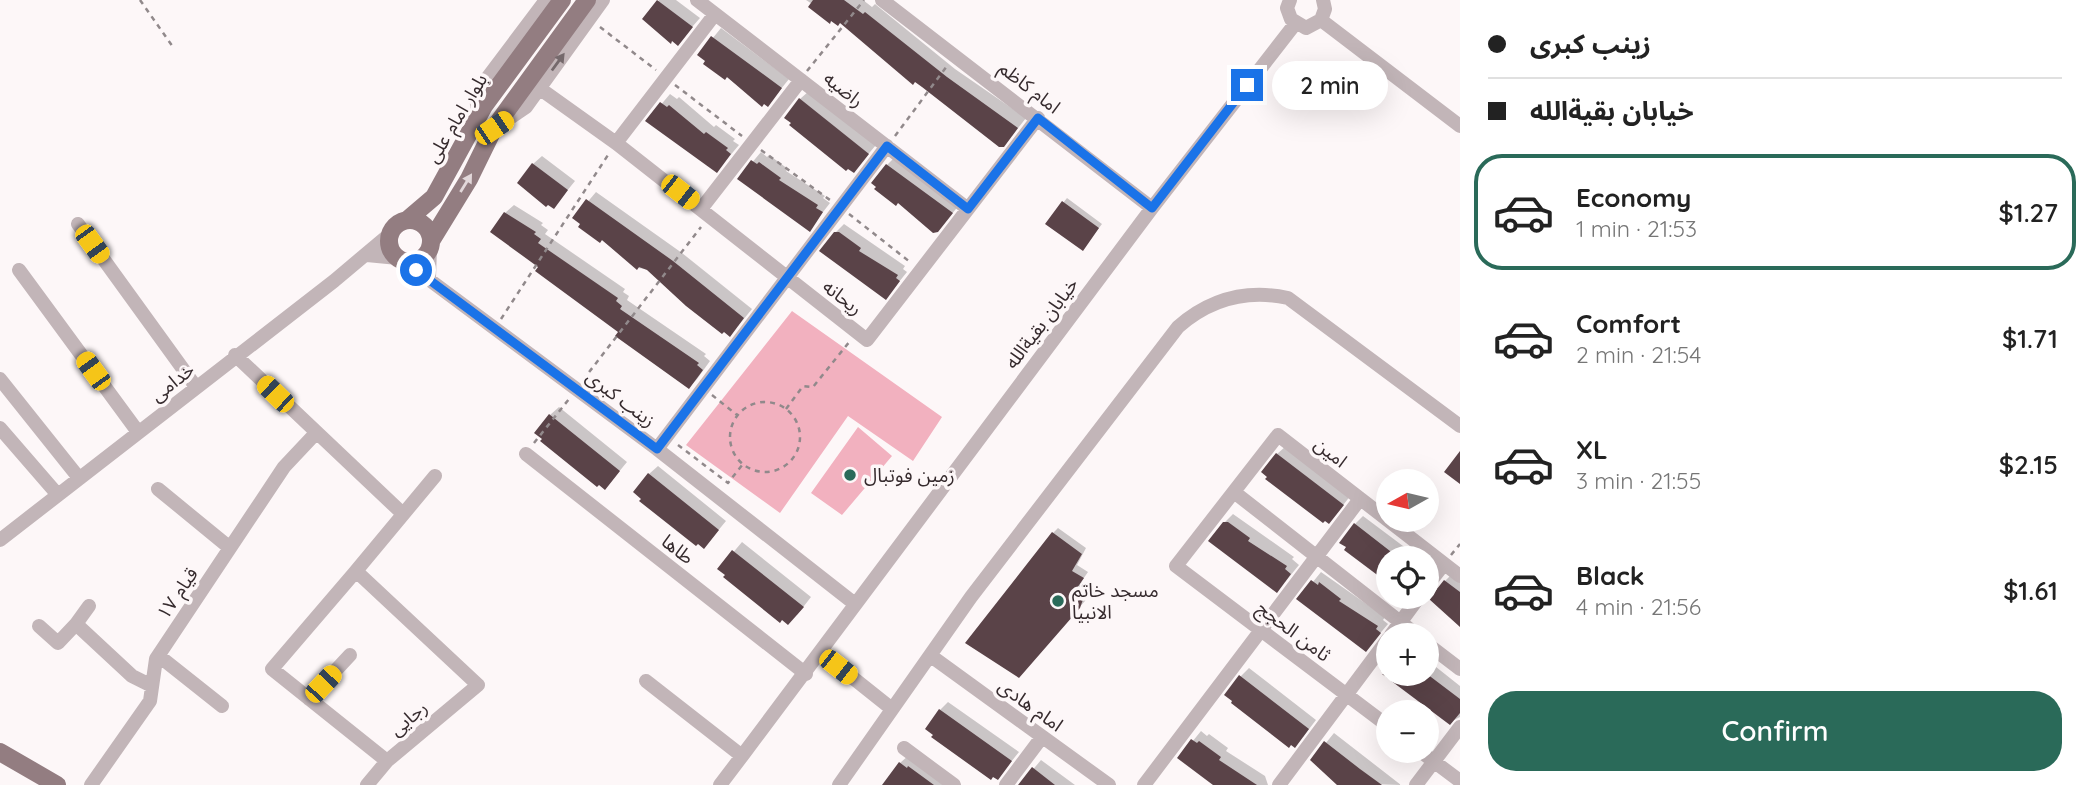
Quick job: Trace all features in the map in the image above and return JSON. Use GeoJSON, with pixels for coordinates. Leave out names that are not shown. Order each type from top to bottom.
{"type":"FeatureCollection","features":[{"type":"Feature","properties":{"kind":"main road","name":"بلوار امام علی"},"geometry":{"type":"LineString","coordinates":[[407,220],[434,197],[478,117],[562,0]]}},
{"type":"Feature","properties":{"kind":"main road","name":"بلوار امام علی"},"geometry":{"type":"LineString","coordinates":[[430,244],[469,179],[494,128],[587,0]]}},
{"type":"Feature","properties":{"kind":"main road"},"geometry":{"type":"LineString","coordinates":[[478,117],[494,128]]}},
{"type":"Feature","properties":{"kind":"main road"},"geometry":{"type":"LineString","coordinates":[[407,220],[419,222],[428,230],[430,244],[424,256],[415,262],[401,260],[390,247],[391,233],[397,224],[407,220]]}},
{"type":"Feature","properties":{"kind":"main road"},"geometry":{"type":"LineString","coordinates":[[0,752],[57,785]]}},
{"type":"Feature","properties":{"kind":"street"},"geometry":{"type":"LineString","coordinates":[[478,117],[476,93],[546,0]]}},
{"type":"Feature","properties":{"kind":"street"},"geometry":{"type":"LineString","coordinates":[[494,128],[526,107],[603,0]]}},
{"type":"Feature","properties":{"kind":"street","name":"راضیه"},"geometry":{"type":"LineString","coordinates":[[697,0],[968,209]]}},
{"type":"Feature","properties":{"kind":"street","name":"امام کاظم"},"geometry":{"type":"LineString","coordinates":[[881,0],[1152,208]]}},
{"type":"Feature","properties":{"kind":"street"},"geometry":{"type":"LineString","coordinates":[[1290,0],[1288,14],[1295,24],[1306,28],[1321,20],[1325,9],[1323,0]]}},
{"type":"Feature","properties":{"kind":"street"},"geometry":{"type":"LineString","coordinates":[[616,142],[715,13]]}},
{"type":"Feature","properties":{"kind":"street"},"geometry":{"type":"LineString","coordinates":[[1321,20],[1460,125]]}},
{"type":"Feature","properties":{"kind":"street","name":"خیابان بقیةالله"},"geometry":{"type":"LineString","coordinates":[[720,785],[806,674],[855,604],[1152,208],[1295,24]]}},
{"type":"Feature","properties":{"kind":"street"},"geometry":{"type":"LineString","coordinates":[[705,212],[801,80]]}},
{"type":"Feature","properties":{"kind":"street","name":"ریحانه"},"geometry":{"type":"LineString","coordinates":[[539,88],[616,142],[867,340],[1038,118]]}},
{"type":"Feature","properties":{"kind":"street"},"geometry":{"type":"LineString","coordinates":[[657,449],[887,146]]}},
{"type":"Feature","properties":{"kind":"street"},"geometry":{"type":"LineString","coordinates":[[78,224],[196,387]]}},
{"type":"Feature","properties":{"kind":"street","name":"خدامی"},"geometry":{"type":"LineString","coordinates":[[0,540],[367,255],[391,233]]}},
{"type":"Feature","properties":{"kind":"street"},"geometry":{"type":"LineString","coordinates":[[429,278],[430,244]]}},
{"type":"Feature","properties":{"kind":"street"},"geometry":{"type":"LineString","coordinates":[[367,255],[401,260]]}},
{"type":"Feature","properties":{"kind":"street","name":"زینب کبری"},"geometry":{"type":"LineString","coordinates":[[401,260],[429,278],[657,449],[855,604]]}},
{"type":"Feature","properties":{"kind":"street"},"geometry":{"type":"LineString","coordinates":[[19,270],[138,432]]}},
{"type":"Feature","properties":{"kind":"street"},"geometry":{"type":"LineString","coordinates":[[839,785],[971,597],[1178,327],[1212,303],[1241,295],[1266,293],[1288,298],[1460,426]]}},
{"type":"Feature","properties":{"kind":"street"},"geometry":{"type":"LineString","coordinates":[[235,355],[402,513]]}},
{"type":"Feature","properties":{"kind":"street"},"geometry":{"type":"LineString","coordinates":[[0,379],[79,478]]}},
{"type":"Feature","properties":{"kind":"street"},"geometry":{"type":"LineString","coordinates":[[0,428],[58,495]]}},
{"type":"Feature","properties":{"kind":"street","name":"قیام ۱۷"},"geometry":{"type":"LineString","coordinates":[[91,785],[150,701],[159,656],[284,467],[316,433]]}},
{"type":"Feature","properties":{"kind":"street","name":"امین"},"geometry":{"type":"LineString","coordinates":[[1234,492],[1278,435],[1460,576]]}},
{"type":"Feature","properties":{"kind":"street","name":"طاها"},"geometry":{"type":"LineString","coordinates":[[526,454],[806,674]]}},
{"type":"Feature","properties":{"kind":"street"},"geometry":{"type":"LineString","coordinates":[[387,761],[272,669],[435,477]]}},
{"type":"Feature","properties":{"kind":"street"},"geometry":{"type":"LineString","coordinates":[[159,489],[230,548]]}},
{"type":"Feature","properties":{"kind":"street"},"geometry":{"type":"LineString","coordinates":[[1234,492],[1400,622],[1410,609]]}},
{"type":"Feature","properties":{"kind":"street","name":"ثامن الحجج"},"geometry":{"type":"LineString","coordinates":[[1234,492],[1176,566],[1376,717]]}},
{"type":"Feature","properties":{"kind":"street"},"geometry":{"type":"LineString","coordinates":[[1144,785],[1360,499]]}},
{"type":"Feature","properties":{"kind":"street"},"geometry":{"type":"LineString","coordinates":[[1439,570],[1444,564]]}},
{"type":"Feature","properties":{"kind":"street","name":"رجایی"},"geometry":{"type":"LineString","coordinates":[[356,571],[478,684],[387,761],[367,785]]}},
{"type":"Feature","properties":{"kind":"street"},"geometry":{"type":"LineString","coordinates":[[39,626],[58,643],[89,606]]}},
{"type":"Feature","properties":{"kind":"street"},"geometry":{"type":"LineString","coordinates":[[76,624],[132,676],[152,686]]}},
{"type":"Feature","properties":{"kind":"street"},"geometry":{"type":"LineString","coordinates":[[824,649],[828,658],[892,709]]}},
{"type":"Feature","properties":{"kind":"street"},"geometry":{"type":"LineString","coordinates":[[1439,653],[1460,669]]}},
{"type":"Feature","properties":{"kind":"street"},"geometry":{"type":"LineString","coordinates":[[309,699],[350,655]]}},
{"type":"Feature","properties":{"kind":"street"},"geometry":{"type":"LineString","coordinates":[[159,656],[222,706]]}},
{"type":"Feature","properties":{"kind":"street","name":"امام هادی"},"geometry":{"type":"LineString","coordinates":[[931,656],[1109,785]]}},
{"type":"Feature","properties":{"kind":"street"},"geometry":{"type":"LineString","coordinates":[[1279,785],[1376,656]]}},
{"type":"Feature","properties":{"kind":"street"},"geometry":{"type":"LineString","coordinates":[[646,681],[742,756]]}},
{"type":"Feature","properties":{"kind":"street"},"geometry":{"type":"LineString","coordinates":[[1439,754],[1460,727]]}},
{"type":"Feature","properties":{"kind":"street"},"geometry":{"type":"LineString","coordinates":[[1006,785],[1042,737]]}},
{"type":"Feature","properties":{"kind":"street"},"geometry":{"type":"LineString","coordinates":[[904,748],[954,785]]}},
{"type":"Feature","properties":{"kind":"street"},"geometry":{"type":"LineString","coordinates":[[1416,785],[1432,763]]}},
{"type":"Feature","properties":{"kind":"street"},"geometry":{"type":"LineString","coordinates":[[1437,763],[1460,781]]}},
{"type":"Feature","properties":{"kind":"path"},"geometry":{"type":"LineString","coordinates":[[140,0],[173,47]]}},
{"type":"Feature","properties":{"kind":"path"},"geometry":{"type":"LineString","coordinates":[[801,80],[864,0]]}},
{"type":"Feature","properties":{"kind":"path"},"geometry":{"type":"LineString","coordinates":[[887,146],[956,55]]}},
{"type":"Feature","properties":{"kind":"path"},"geometry":{"type":"LineString","coordinates":[[495,328],[616,142]]}},
{"type":"Feature","properties":{"kind":"path"},"geometry":{"type":"LineString","coordinates":[[526,454],[705,212]]}},
{"type":"Feature","properties":{"kind":"path"},"geometry":{"type":"LineString","coordinates":[[786,409],[803,386],[813,387],[858,333]]}},
{"type":"Feature","properties":{"kind":"path"},"geometry":{"type":"LineString","coordinates":[[703,388],[737,415]]}},
{"type":"Feature","properties":{"kind":"path"},"geometry":{"type":"LineString","coordinates":[[775,402],[786,409],[792,414],[801,433],[797,453],[782,468],[762,472],[743,464],[732,450],[730,431],[737,415],[754,403],[775,402]]}},
{"type":"Feature","properties":{"kind":"path"},"geometry":{"type":"LineString","coordinates":[[657,449],[679,444],[728,483],[743,464]]}},
{"type":"Feature","properties":{"kind":"shaded area"},"geometry":{"type":"Polygon","coordinates":[[[792,311],[942,417],[913,461],[848,416],[780,513],[686,445],[792,311]]]}},
{"type":"Feature","properties":{"kind":"shaded area","name":"زمین فوتبال"},"geometry":{"type":"Polygon","coordinates":[[[858,427],[892,456],[842,515],[811,493],[858,427]]]}},
{"type":"Feature","properties":{"kind":"building"},"geometry":{"type":"Polygon","coordinates":[[[657,0],[693,27],[678,46],[672,41],[671,44],[642,19],[657,0]]]}},
{"type":"Feature","properties":{"kind":"building"},"geometry":{"type":"Polygon","coordinates":[[[813,0],[844,0],[863,14],[865,12],[947,77],[1018,128],[1004,147],[999,147],[922,87],[915,82],[913,85],[840,23],[838,26],[831,21],[830,24],[808,7],[813,0]]]}},
{"type":"Feature","properties":{"kind":"building"},"geometry":{"type":"Polygon","coordinates":[[[711,36],[782,88],[768,107],[764,104],[762,107],[727,77],[725,80],[703,64],[705,61],[697,55],[711,36]]]}},
{"type":"Feature","properties":{"kind":"building"},"geometry":{"type":"Polygon","coordinates":[[[799,98],[869,154],[854,173],[848,169],[846,171],[789,125],[791,123],[784,118],[799,98]]]}},
{"type":"Feature","properties":{"kind":"building"},"geometry":{"type":"Polygon","coordinates":[[[660,102],[667,107],[669,105],[704,134],[706,132],[728,148],[726,150],[731,154],[717,173],[645,121],[660,102]]]}},
{"type":"Feature","properties":{"kind":"building"},"geometry":{"type":"Polygon","coordinates":[[[751,160],[757,164],[759,162],[781,178],[779,180],[818,205],[816,208],[823,212],[810,232],[737,179],[751,160]]]}},
{"type":"Feature","properties":{"kind":"building"},"geometry":{"type":"Polygon","coordinates":[[[532,163],[568,190],[554,209],[548,205],[546,207],[517,183],[532,163]]]}},
{"type":"Feature","properties":{"kind":"building"},"geometry":{"type":"Polygon","coordinates":[[[886,164],[953,213],[938,232],[933,233],[898,203],[896,206],[874,189],[876,187],[871,183],[886,164]]]}},
{"type":"Feature","properties":{"kind":"building"},"geometry":{"type":"Polygon","coordinates":[[[586,199],[673,261],[744,318],[730,337],[724,332],[722,334],[686,306],[647,270],[639,267],[637,270],[602,240],[600,243],[578,227],[580,224],[572,218],[586,199]]]}},
{"type":"Feature","properties":{"kind":"building"},"geometry":{"type":"Polygon","coordinates":[[[1062,201],[1099,228],[1083,251],[1045,224],[1062,201]]]}},
{"type":"Feature","properties":{"kind":"building"},"geometry":{"type":"Polygon","coordinates":[[[504,212],[536,232],[534,234],[541,239],[538,243],[618,298],[616,301],[622,306],[620,309],[699,363],[697,365],[703,370],[689,389],[615,336],[618,332],[535,271],[538,267],[490,232],[504,212]]]}},
{"type":"Feature","properties":{"kind":"building"},"geometry":{"type":"Polygon","coordinates":[[[834,232],[839,232],[861,248],[859,251],[898,275],[896,278],[900,281],[886,300],[819,251],[834,232]]]}},
{"type":"Feature","properties":{"kind":"building"},"geometry":{"type":"Polygon","coordinates":[[[549,414],[620,471],[605,490],[599,485],[597,487],[540,441],[542,439],[534,433],[549,414]]]}},
{"type":"Feature","properties":{"kind":"building"},"geometry":{"type":"Polygon","coordinates":[[[1460,451],[1460,484],[1444,472],[1460,451]]]}},
{"type":"Feature","properties":{"kind":"building"},"geometry":{"type":"Polygon","coordinates":[[[1276,453],[1344,505],[1329,524],[1325,521],[1323,523],[1265,479],[1267,477],[1261,472],[1276,453]]]}},
{"type":"Feature","properties":{"kind":"building"},"geometry":{"type":"Polygon","coordinates":[[[648,473],[719,530],[704,549],[698,544],[696,546],[639,501],[641,499],[633,492],[648,473]]]}},
{"type":"Feature","properties":{"kind":"building"},"geometry":{"type":"Polygon","coordinates":[[[1223,522],[1228,522],[1250,538],[1248,541],[1287,566],[1285,569],[1291,574],[1277,593],[1208,541],[1223,522]]]}},
{"type":"Feature","properties":{"kind":"building"},"geometry":{"type":"Polygon","coordinates":[[[1354,523],[1384,546],[1376,546],[1376,574],[1344,550],[1346,547],[1339,543],[1354,523]]]}},
{"type":"Feature","properties":{"kind":"building"},"geometry":{"type":"Polygon","coordinates":[[[1052,532],[1082,554],[1072,571],[1084,578],[1077,588],[1086,591],[1080,608],[1019,678],[965,643],[1052,532]]]}},
{"type":"Feature","properties":{"kind":"building"},"geometry":{"type":"Polygon","coordinates":[[[732,550],[804,607],[788,625],[782,620],[780,623],[723,577],[725,575],[717,569],[732,550]]]}},
{"type":"Feature","properties":{"kind":"building"},"geometry":{"type":"Polygon","coordinates":[[[1311,580],[1318,585],[1319,582],[1341,599],[1339,601],[1376,625],[1376,639],[1366,652],[1296,599],[1311,580]]]}},
{"type":"Feature","properties":{"kind":"building"},"geometry":{"type":"Polygon","coordinates":[[[1444,580],[1460,592],[1460,627],[1439,608],[1439,586],[1444,580]]]}},
{"type":"Feature","properties":{"kind":"building"},"geometry":{"type":"Polygon","coordinates":[[[1239,675],[1309,729],[1295,748],[1291,745],[1289,748],[1224,695],[1239,675]]]}},
{"type":"Feature","properties":{"kind":"building"},"geometry":{"type":"Polygon","coordinates":[[[1439,683],[1460,699],[1460,713],[1450,725],[1439,717],[1439,700],[1417,700],[1398,686],[1439,686],[1439,683]]]}},
{"type":"Feature","properties":{"kind":"building"},"geometry":{"type":"Polygon","coordinates":[[[939,709],[1012,761],[998,780],[993,777],[991,780],[931,737],[933,735],[925,729],[939,709]]]}},
{"type":"Feature","properties":{"kind":"building"},"geometry":{"type":"Polygon","coordinates":[[[1191,739],[1197,743],[1199,741],[1221,757],[1219,760],[1257,785],[1213,785],[1177,758],[1191,739]]]}},
{"type":"Feature","properties":{"kind":"building"},"geometry":{"type":"Polygon","coordinates":[[[1324,741],[1382,785],[1337,785],[1310,760],[1324,741]]]}},
{"type":"Feature","properties":{"kind":"building"},"geometry":{"type":"Polygon","coordinates":[[[899,762],[907,768],[908,766],[934,785],[882,785],[899,762]]]}},
{"type":"Feature","properties":{"kind":"building"},"geometry":{"type":"Polygon","coordinates":[[[1032,767],[1055,785],[1018,785],[1032,767]]]}},
{"type":"Feature","properties":{"kind":"place","name":"زمین فوتبال"},"geometry":{"type":"Point","coordinates":[850,475]}},
{"type":"Feature","properties":{"kind":"place","name":"مسجد خاتم الانبیا"},"geometry":{"type":"Point","coordinates":[1058,601]}},
{"type":"Feature","properties":{"kind":"route"},"geometry":{"type":"LineString","coordinates":[[416,270],[657,449],[887,146],[968,209],[1038,118],[1152,208],[1247,85]]}}]}
